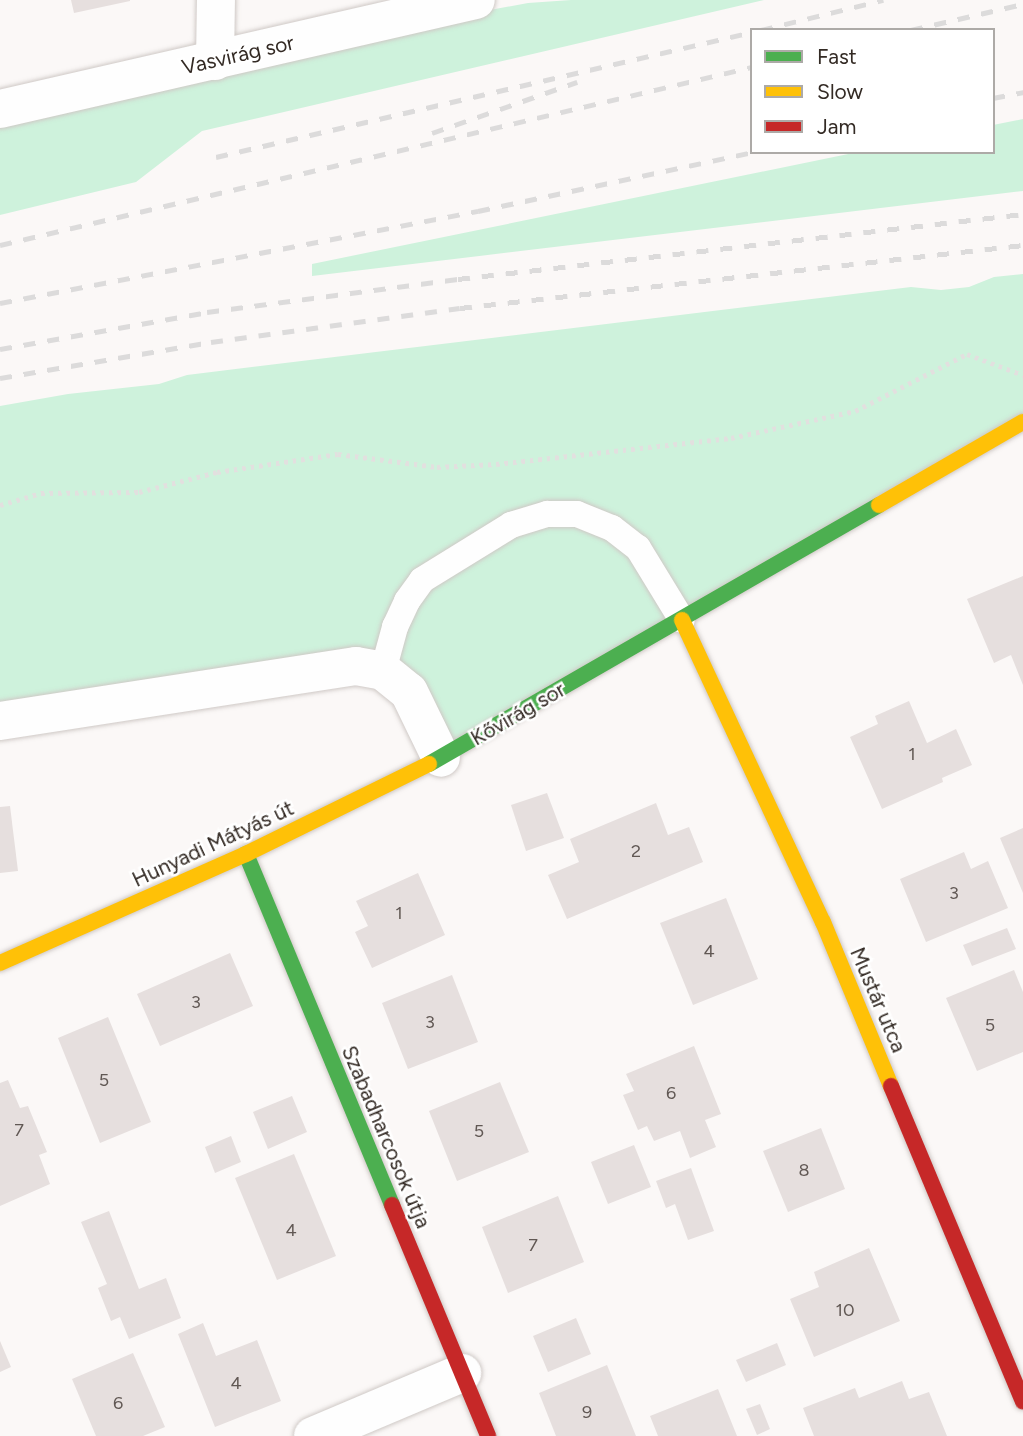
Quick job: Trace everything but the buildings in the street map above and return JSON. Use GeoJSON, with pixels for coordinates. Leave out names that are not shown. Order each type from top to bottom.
{"type":"FeatureCollection","features":[{"type":"Feature","properties":{"kind":"street"},"geometry":{"type":"LineString","coordinates":[[215,61],[216,0]]}},
{"type":"Feature","properties":{"kind":"street","name":"Vasvirág sor"},"geometry":{"type":"LineString","coordinates":[[0,109],[476,0]]}},
{"type":"Feature","properties":{"kind":"street","name":"Kővirág sor"},"geometry":{"type":"LineString","coordinates":[[441,758],[1023,422]]}},
{"type":"Feature","properties":{"kind":"street","name":"Mustár utca"},"geometry":{"type":"LineString","coordinates":[[682,620],[823,922],[1023,1402]]}},
{"type":"Feature","properties":{"kind":"street"},"geometry":{"type":"LineString","coordinates":[[0,721],[356,666],[383,671],[409,692],[441,758]]}},
{"type":"Feature","properties":{"kind":"street","name":"Hunyadi Mátyás út"},"geometry":{"type":"LineString","coordinates":[[0,963],[246,854],[441,758]]}},
{"type":"Feature","properties":{"kind":"street","name":"Szabadharcosok útja"},"geometry":{"type":"LineString","coordinates":[[246,854],[488,1436]]}},
{"type":"Feature","properties":{"kind":"street"},"geometry":{"type":"LineString","coordinates":[[313,1436],[462,1373]]}},
{"type":"Feature","properties":{"kind":"lane"},"geometry":{"type":"LineString","coordinates":[[383,671],[395,627],[407,601],[422,580],[510,525],[547,514],[578,514],[612,528],[638,548],[682,620]]}},
{"type":"Feature","properties":{"kind":"path"},"geometry":{"type":"LineString","coordinates":[[0,505],[41,493],[139,492],[217,472],[338,454],[437,467],[485,465],[732,438],[855,411],[967,354],[1023,375]]}},
{"type":"Feature","properties":{"kind":"green space"},"geometry":{"type":"Polygon","coordinates":[[[571,0],[764,0],[202,131],[136,182],[0,215],[0,109],[215,61],[528,3],[571,0]]]}},
{"type":"Feature","properties":{"kind":"green space"},"geometry":{"type":"Polygon","coordinates":[[[1023,119],[1023,191],[312,276],[312,264],[848,154],[995,154],[995,125],[1023,119]]]}},
{"type":"Feature","properties":{"kind":"green space"},"geometry":{"type":"Polygon","coordinates":[[[1023,274],[1023,422],[441,758],[383,671],[0,721],[0,406],[68,394],[159,384],[187,375],[911,287],[941,290],[969,287],[994,277],[1023,274]]]}},
{"type":"Feature","properties":{"kind":"railway"},"geometry":{"type":"LineString","coordinates":[[769,28],[883,0]]}},
{"type":"Feature","properties":{"kind":"railway"},"geometry":{"type":"LineString","coordinates":[[920,28],[1023,4]]}},
{"type":"Feature","properties":{"kind":"railway"},"geometry":{"type":"LineString","coordinates":[[216,157],[750,32]]}},
{"type":"Feature","properties":{"kind":"railway"},"geometry":{"type":"LineString","coordinates":[[0,245],[750,67]]}},
{"type":"Feature","properties":{"kind":"railway"},"geometry":{"type":"LineString","coordinates":[[432,133],[577,82]]}},
{"type":"Feature","properties":{"kind":"railway"},"geometry":{"type":"LineString","coordinates":[[995,98],[1023,92]]}},
{"type":"Feature","properties":{"kind":"railway"},"geometry":{"type":"LineString","coordinates":[[0,303],[478,211],[750,153]]}},
{"type":"Feature","properties":{"kind":"railway"},"geometry":{"type":"LineString","coordinates":[[0,349],[207,312],[458,279],[1023,214]]}},
{"type":"Feature","properties":{"kind":"railway"},"geometry":{"type":"LineString","coordinates":[[0,378],[211,342],[460,308],[1023,245]]}},
{"type":"Feature","properties":{"kind":"traffic: fast"},"geometry":{"type":"LineString","coordinates":[[429,764],[879,505]]}},
{"type":"Feature","properties":{"kind":"traffic: fast"},"geometry":{"type":"LineString","coordinates":[[246,854],[392,1205]]}},
{"type":"Feature","properties":{"kind":"traffic: slow"},"geometry":{"type":"LineString","coordinates":[[879,505],[1023,422]]}},
{"type":"Feature","properties":{"kind":"traffic: slow"},"geometry":{"type":"LineString","coordinates":[[682,620],[823,922],[891,1086]]}},
{"type":"Feature","properties":{"kind":"traffic: slow"},"geometry":{"type":"LineString","coordinates":[[0,963],[246,854],[429,764]]}},
{"type":"Feature","properties":{"kind":"traffic: jam"},"geometry":{"type":"LineString","coordinates":[[891,1086],[1023,1402]]}},
{"type":"Feature","properties":{"kind":"traffic: jam"},"geometry":{"type":"LineString","coordinates":[[392,1205],[488,1436]]}}]}
